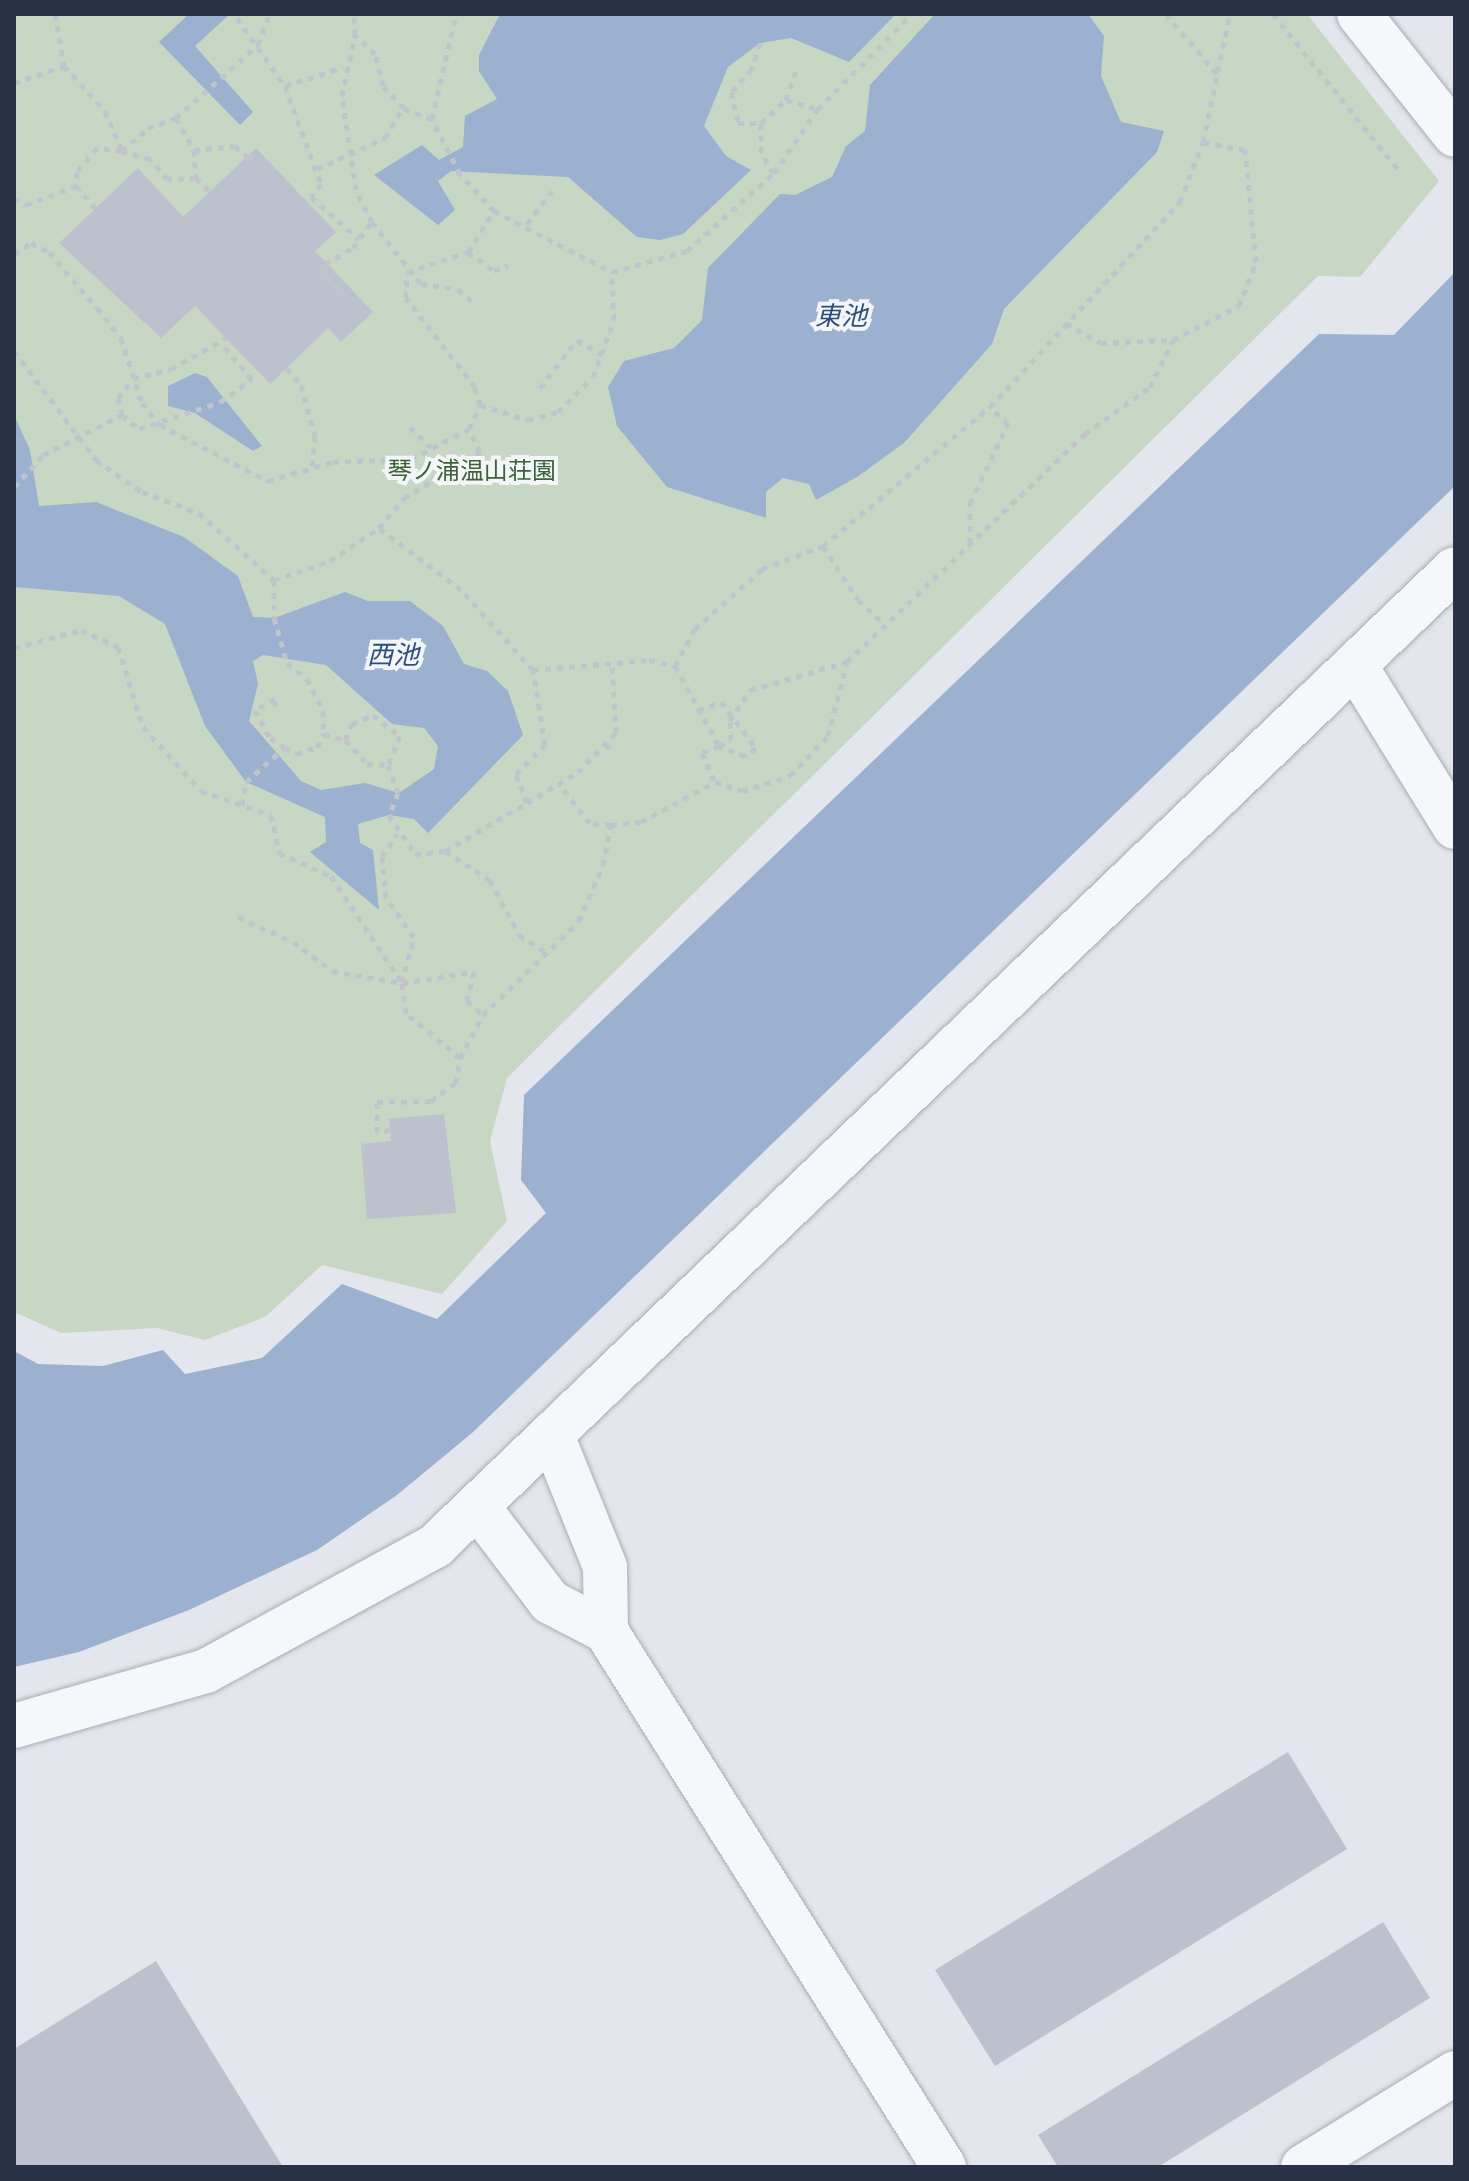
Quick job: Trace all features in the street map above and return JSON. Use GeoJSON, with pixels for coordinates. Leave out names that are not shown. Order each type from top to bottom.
{"type":"FeatureCollection","features":[{"type":"Feature","properties":{"kind":"street"},"geometry":{"type":"LineString","coordinates":[[1359,14],[1455,135]]}},
{"type":"Feature","properties":{"kind":"street"},"geometry":{"type":"LineString","coordinates":[[14,1726],[206,1671],[435,1546],[553,1438],[1455,569]]}},
{"type":"Feature","properties":{"kind":"street"},"geometry":{"type":"LineString","coordinates":[[1356,667],[1455,827]]}},
{"type":"Feature","properties":{"kind":"street"},"geometry":{"type":"LineString","coordinates":[[553,1438],[605,1567],[606,1631]]}},
{"type":"Feature","properties":{"kind":"street"},"geometry":{"type":"LineString","coordinates":[[478,1507],[550,1602],[606,1631],[944,2167]]}},
{"type":"Feature","properties":{"kind":"street"},"geometry":{"type":"LineString","coordinates":[[1303,2167],[1455,2073]]}},
{"type":"Feature","properties":{"kind":"path"},"geometry":{"type":"LineString","coordinates":[[55,14],[64,66],[105,111],[122,151]]}},
{"type":"Feature","properties":{"kind":"path"},"geometry":{"type":"LineString","coordinates":[[122,151],[148,128],[176,118],[258,45],[269,14]]}},
{"type":"Feature","properties":{"kind":"path"},"geometry":{"type":"LineString","coordinates":[[354,14],[355,35],[343,67],[350,160],[372,222],[407,272],[473,302]]}},
{"type":"Feature","properties":{"kind":"path"},"geometry":{"type":"LineString","coordinates":[[456,14],[432,119],[448,156],[494,211],[527,224],[612,272],[687,251],[774,173],[818,109],[912,14]]}},
{"type":"Feature","properties":{"kind":"path"},"geometry":{"type":"LineString","coordinates":[[1166,14],[1217,74]]}},
{"type":"Feature","properties":{"kind":"path"},"geometry":{"type":"LineString","coordinates":[[675,666],[695,629],[762,569],[823,546],[990,407],[1180,202],[1203,142],[1230,14]]}},
{"type":"Feature","properties":{"kind":"path"},"geometry":{"type":"LineString","coordinates":[[1273,14],[1401,173]]}},
{"type":"Feature","properties":{"kind":"path"},"geometry":{"type":"LineString","coordinates":[[237,18],[285,86],[321,184],[311,197],[318,209],[359,239]]}},
{"type":"Feature","properties":{"kind":"path"},"geometry":{"type":"LineString","coordinates":[[355,35],[375,54],[383,86],[404,108],[432,119]]}},
{"type":"Feature","properties":{"kind":"path"},"geometry":{"type":"LineString","coordinates":[[760,43],[752,69],[731,92],[738,123],[761,123],[786,100],[797,68]]}},
{"type":"Feature","properties":{"kind":"path"},"geometry":{"type":"LineString","coordinates":[[14,83],[64,66]]}},
{"type":"Feature","properties":{"kind":"path"},"geometry":{"type":"LineString","coordinates":[[285,86],[343,67]]}},
{"type":"Feature","properties":{"kind":"path"},"geometry":{"type":"LineString","coordinates":[[786,100],[818,109]]}},
{"type":"Feature","properties":{"kind":"path"},"geometry":{"type":"LineString","coordinates":[[317,169],[350,160],[385,138],[404,108]]}},
{"type":"Feature","properties":{"kind":"path"},"geometry":{"type":"LineString","coordinates":[[176,118],[194,150],[196,178],[210,192]]}},
{"type":"Feature","properties":{"kind":"path"},"geometry":{"type":"LineString","coordinates":[[761,123],[761,153],[774,173]]}},
{"type":"Feature","properties":{"kind":"path"},"geometry":{"type":"LineString","coordinates":[[1066,323],[1101,343],[1173,340],[1239,306],[1256,262],[1245,150],[1203,142]]}},
{"type":"Feature","properties":{"kind":"path"},"geometry":{"type":"LineString","coordinates":[[194,150],[235,146],[250,159],[255,153]]}},
{"type":"Feature","properties":{"kind":"path"},"geometry":{"type":"LineString","coordinates":[[96,209],[76,186],[77,172],[97,148],[150,159],[168,179],[196,178]]}},
{"type":"Feature","properties":{"kind":"path"},"geometry":{"type":"LineString","coordinates":[[14,198],[26,205],[76,186]]}},
{"type":"Feature","properties":{"kind":"path"},"geometry":{"type":"LineString","coordinates":[[527,224],[552,191]]}},
{"type":"Feature","properties":{"kind":"path"},"geometry":{"type":"LineString","coordinates":[[407,272],[468,252],[494,211]]}},
{"type":"Feature","properties":{"kind":"path"},"geometry":{"type":"LineString","coordinates":[[339,290],[324,274],[325,264],[359,239],[372,222]]}},
{"type":"Feature","properties":{"kind":"path"},"geometry":{"type":"LineString","coordinates":[[14,254],[31,243],[49,252],[121,338],[133,378],[160,425],[268,481],[333,462],[381,465],[433,449],[469,429],[480,405]]}},
{"type":"Feature","properties":{"kind":"path"},"geometry":{"type":"LineString","coordinates":[[468,252],[494,271],[508,265]]}},
{"type":"Feature","properties":{"kind":"path"},"geometry":{"type":"LineString","coordinates":[[407,272],[406,298],[460,364],[480,405],[528,420],[558,412],[593,377],[614,320],[612,272]]}},
{"type":"Feature","properties":{"kind":"path"},"geometry":{"type":"LineString","coordinates":[[223,346],[252,379],[220,402],[160,425],[139,429],[122,415],[118,398],[133,378],[223,346],[226,338]]}},
{"type":"Feature","properties":{"kind":"path"},"geometry":{"type":"LineString","coordinates":[[540,388],[577,340],[602,355]]}},
{"type":"Feature","properties":{"kind":"path"},"geometry":{"type":"LineString","coordinates":[[715,782],[702,753],[731,740],[730,721],[750,690],[847,662],[1085,434],[1150,387],[1173,340]]}},
{"type":"Feature","properties":{"kind":"path"},"geometry":{"type":"LineString","coordinates":[[14,351],[73,436],[142,492],[199,513],[274,580],[274,618],[287,663],[307,679],[323,711],[324,734],[317,747],[296,754],[270,738],[255,710],[275,699],[275,706]]}},
{"type":"Feature","properties":{"kind":"path"},"geometry":{"type":"LineString","coordinates":[[287,368],[301,385],[315,436],[312,469]]}},
{"type":"Feature","properties":{"kind":"path"},"geometry":{"type":"LineString","coordinates":[[970,544],[970,503],[1008,424],[990,407]]}},
{"type":"Feature","properties":{"kind":"path"},"geometry":{"type":"LineString","coordinates":[[14,487],[43,455],[73,436],[122,415]]}},
{"type":"Feature","properties":{"kind":"path"},"geometry":{"type":"LineString","coordinates":[[410,427],[433,449]]}},
{"type":"Feature","properties":{"kind":"path"},"geometry":{"type":"LineString","coordinates":[[274,580],[330,561],[379,528],[404,498],[480,452],[469,429]]}},
{"type":"Feature","properties":{"kind":"path"},"geometry":{"type":"LineString","coordinates":[[379,528],[461,590],[533,670],[545,745],[516,774],[527,803]]}},
{"type":"Feature","properties":{"kind":"path"},"geometry":{"type":"LineString","coordinates":[[823,546],[858,600],[885,624]]}},
{"type":"Feature","properties":{"kind":"path"},"geometry":{"type":"LineString","coordinates":[[14,648],[81,630],[118,647],[143,727],[201,791],[271,815],[279,853],[331,876],[402,983]]}},
{"type":"Feature","properties":{"kind":"path"},"geometry":{"type":"LineString","coordinates":[[559,784],[590,823],[611,825],[641,822],[715,782],[742,791],[790,776],[828,736],[847,662]]}},
{"type":"Feature","properties":{"kind":"path"},"geometry":{"type":"LineString","coordinates":[[533,670],[612,663],[675,666]]}},
{"type":"Feature","properties":{"kind":"path"},"geometry":{"type":"LineString","coordinates":[[345,740],[352,724],[373,715],[400,736],[388,765],[398,793],[389,815],[397,835],[415,854],[445,851],[581,774],[616,733],[612,663]]}},
{"type":"Feature","properties":{"kind":"path"},"geometry":{"type":"LineString","coordinates":[[675,666],[698,710],[719,746],[745,756],[756,748],[721,702],[698,710]]}},
{"type":"Feature","properties":{"kind":"path"},"geometry":{"type":"LineString","coordinates":[[324,734],[345,740],[367,764],[388,765]]}},
{"type":"Feature","properties":{"kind":"path"},"geometry":{"type":"LineString","coordinates":[[606,744],[612,750]]}},
{"type":"Feature","properties":{"kind":"path"},"geometry":{"type":"LineString","coordinates":[[242,805],[246,782],[285,747]]}},
{"type":"Feature","properties":{"kind":"path"},"geometry":{"type":"LineString","coordinates":[[390,1130],[377,1132],[377,1102],[431,1101],[456,1083],[460,1058],[483,1015],[579,921],[611,825]]}},
{"type":"Feature","properties":{"kind":"path"},"geometry":{"type":"LineString","coordinates":[[397,835],[382,857],[386,898],[414,937],[402,983],[406,1013],[434,1044],[460,1058]]}},
{"type":"Feature","properties":{"kind":"path"},"geometry":{"type":"LineString","coordinates":[[445,851],[490,880],[519,935],[547,953]]}},
{"type":"Feature","properties":{"kind":"path"},"geometry":{"type":"LineString","coordinates":[[238,917],[293,942],[332,971],[402,983],[474,972],[467,1001],[483,1015]]}},
{"type":"Feature","properties":{"kind":"green space","name":"琴ノ浦温山荘園"},"geometry":{"type":"Polygon","coordinates":[[[14,14],[1307,14],[1439,181],[1360,277],[1318,276],[507,1078],[490,1141],[507,1221],[442,1294],[322,1265],[265,1317],[205,1340],[157,1328],[61,1333],[14,1312],[14,14]]]}},
{"type":"Feature","properties":{"kind":"water"},"geometry":{"type":"Polygon","coordinates":[[[189,14],[230,14],[195,46],[253,112],[240,125],[159,42],[189,14]]]}},
{"type":"Feature","properties":{"kind":"water"},"geometry":{"type":"Polygon","coordinates":[[[500,14],[896,14],[849,62],[791,38],[760,43],[728,67],[704,126],[726,156],[751,170],[683,234],[660,240],[637,237],[568,177],[451,171],[438,181],[455,210],[438,225],[374,175],[422,145],[439,160],[463,147],[465,116],[497,99],[479,71],[479,55],[500,14]]]}},
{"type":"Feature","properties":{"kind":"water","name":"東池"},"geometry":{"type":"Polygon","coordinates":[[[935,14],[1088,14],[1104,36],[1101,76],[1121,122],[1164,131],[1157,152],[1004,309],[992,344],[904,443],[857,477],[816,500],[809,484],[783,478],[766,492],[766,518],[667,487],[617,426],[608,387],[624,361],[674,348],[702,320],[708,268],[780,194],[795,195],[832,177],[846,146],[865,131],[870,85],[935,14]]]}},
{"type":"Feature","properties":{"kind":"water"},"geometry":{"type":"Polygon","coordinates":[[[1455,272],[1455,486],[472,1433],[397,1495],[317,1550],[189,1610],[79,1652],[14,1667],[14,1351],[38,1364],[103,1366],[163,1350],[185,1374],[262,1358],[342,1284],[437,1319],[546,1213],[521,1180],[524,1095],[1319,334],[1394,335],[1455,272]]]}},
{"type":"Feature","properties":{"kind":"water"},"geometry":{"type":"Polygon","coordinates":[[[195,373],[207,377],[262,446],[253,451],[195,413],[168,406],[168,386],[195,373]]]}},
{"type":"Feature","properties":{"kind":"water","name":"西池"},"geometry":{"type":"Polygon","coordinates":[[[14,415],[30,450],[39,506],[96,502],[184,537],[238,576],[253,617],[274,618],[345,592],[368,601],[410,601],[443,626],[464,664],[487,671],[508,691],[523,735],[428,833],[414,819],[389,815],[358,824],[360,843],[373,850],[379,910],[310,852],[326,842],[325,817],[246,782],[205,726],[165,624],[119,596],[14,587],[14,415]],[[263,655],[253,661],[258,684],[249,721],[301,781],[321,790],[365,783],[399,793],[434,769],[438,746],[424,728],[392,724],[326,665],[263,655]]]}},
{"type":"Feature","properties":{"kind":"building"},"geometry":{"type":"Polygon","coordinates":[[[256,148],[336,232],[315,251],[373,312],[341,342],[328,328],[270,384],[195,306],[161,338],[59,243],[138,168],[183,217],[256,148]]]}},
{"type":"Feature","properties":{"kind":"building"},"geometry":{"type":"Polygon","coordinates":[[[444,1114],[456,1213],[367,1219],[361,1144],[391,1141],[389,1119],[444,1114]]]}},
{"type":"Feature","properties":{"kind":"building"},"geometry":{"type":"Polygon","coordinates":[[[1288,1752],[1347,1849],[995,2066],[935,1970],[1288,1752]]]}},
{"type":"Feature","properties":{"kind":"building"},"geometry":{"type":"Polygon","coordinates":[[[1383,1922],[1430,1998],[1158,2167],[1058,2167],[1038,2135],[1383,1922]]]}},
{"type":"Feature","properties":{"kind":"building"},"geometry":{"type":"Polygon","coordinates":[[[156,1961],[283,2167],[14,2167],[14,2049],[156,1961]]]}}]}
